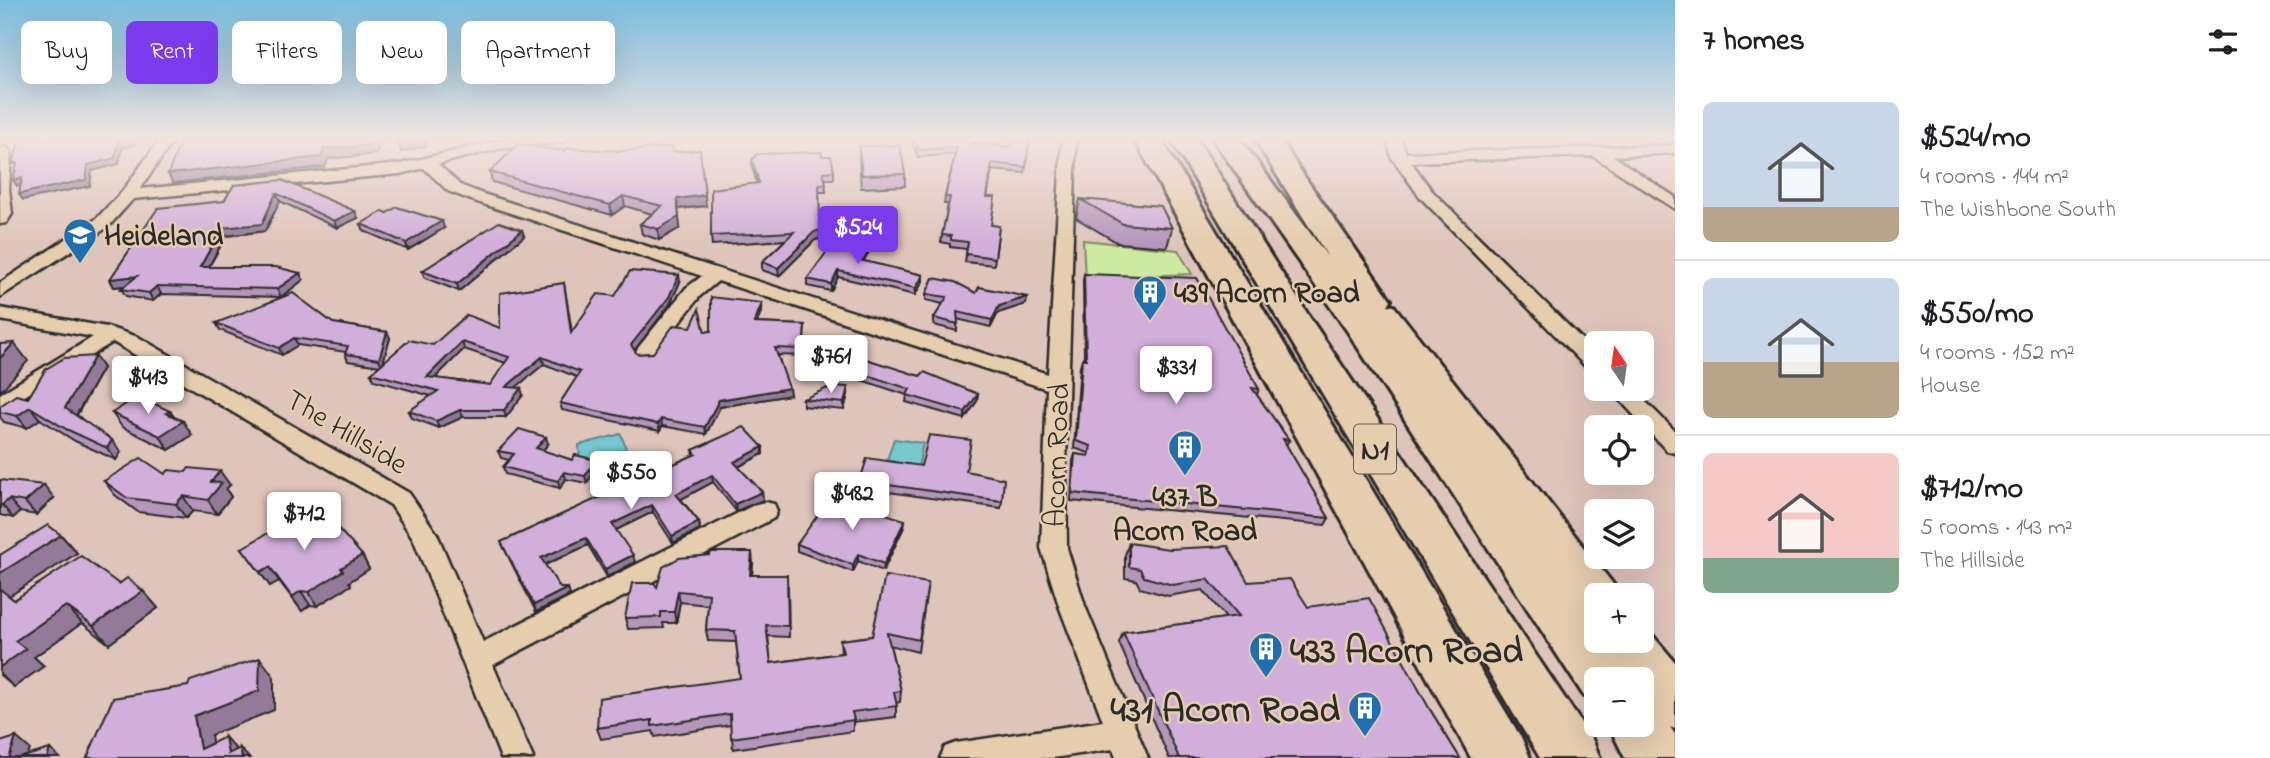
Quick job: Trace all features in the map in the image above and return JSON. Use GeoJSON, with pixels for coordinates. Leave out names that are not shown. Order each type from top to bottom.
{"type":"FeatureCollection","features":[{"type":"Feature","properties":{"kind":"highway"},"geometry":{"type":"LineString","coordinates":[[1167,173],[1502,758]]}},
{"type":"Feature","properties":{"kind":"highway"},"geometry":{"type":"LineString","coordinates":[[1170,173],[1178,192]]}},
{"type":"Feature","properties":{"kind":"highway","name":"N1"},"geometry":{"type":"LineString","coordinates":[[1204,173],[1294,321],[1572,758]]}},
{"type":"Feature","properties":{"kind":"highway","name":"N1"},"geometry":{"type":"LineString","coordinates":[[1251,173],[1363,328],[1595,667]]}},
{"type":"Feature","properties":{"kind":"highway"},"geometry":{"type":"LineString","coordinates":[[1279,173],[1584,583]]}},
{"type":"Feature","properties":{"kind":"highway"},"geometry":{"type":"LineString","coordinates":[[1637,653],[1675,704]]}},
{"type":"Feature","properties":{"kind":"highway"},"geometry":{"type":"LineString","coordinates":[[1643,737],[1658,758]]}},
{"type":"Feature","properties":{"kind":"street"},"geometry":{"type":"LineString","coordinates":[[1,213],[2,173]]}},
{"type":"Feature","properties":{"kind":"street"},"geometry":{"type":"LineString","coordinates":[[0,291],[92,232],[128,195],[143,173]]}},
{"type":"Feature","properties":{"kind":"street"},"geometry":{"type":"LineString","coordinates":[[128,195],[353,173]]}},
{"type":"Feature","properties":{"kind":"street"},"geometry":{"type":"LineString","coordinates":[[440,173],[460,191],[1058,385]]}},
{"type":"Feature","properties":{"kind":"street","name":"Acorn Road"},"geometry":{"type":"LineString","coordinates":[[1067,173],[1054,548],[1072,606],[1127,745]]}},
{"type":"Feature","properties":{"kind":"street"},"geometry":{"type":"LineString","coordinates":[[1411,173],[1426,194],[1584,353]]}},
{"type":"Feature","properties":{"kind":"street"},"geometry":{"type":"LineString","coordinates":[[1629,173],[1675,204]]}},
{"type":"Feature","properties":{"kind":"street"},"geometry":{"type":"LineString","coordinates":[[645,353],[693,292],[715,275]]}},
{"type":"Feature","properties":{"kind":"street","name":"The Hillside"},"geometry":{"type":"LineString","coordinates":[[0,314],[111,334],[150,351],[400,499],[424,534],[517,758]]}},
{"type":"Feature","properties":{"kind":"street"},"geometry":{"type":"LineString","coordinates":[[0,404],[111,334]]}},
{"type":"Feature","properties":{"kind":"street"},"geometry":{"type":"LineString","coordinates":[[1632,401],[1675,445]]}},
{"type":"Feature","properties":{"kind":"street"},"geometry":{"type":"LineString","coordinates":[[476,660],[765,511]]}},
{"type":"Feature","properties":{"kind":"street"},"geometry":{"type":"LineString","coordinates":[[956,758],[1127,745]]}},
{"type":"Feature","properties":{"kind":"green space"},"geometry":{"type":"Polygon","coordinates":[[[1083,240],[1178,250],[1192,274],[1085,278],[1083,240]]]}},
{"type":"Feature","properties":{"kind":"water"},"geometry":{"type":"Polygon","coordinates":[[[621,434],[626,449],[580,461],[579,445],[621,434]]]}},
{"type":"Feature","properties":{"kind":"water"},"geometry":{"type":"Polygon","coordinates":[[[894,439],[923,443],[918,468],[887,460],[894,439]]]}},
{"type":"Feature","properties":{"kind":"building"},"geometry":{"type":"Polygon","coordinates":[[[15,173],[87,173],[86,180],[19,194],[22,178],[13,180],[15,173]]]}},
{"type":"Feature","properties":{"kind":"building"},"geometry":{"type":"Polygon","coordinates":[[[495,173],[703,173],[705,195],[677,199],[679,217],[658,229],[640,224],[662,206],[623,196],[610,205],[495,173]]]}},
{"type":"Feature","properties":{"kind":"building"},"geometry":{"type":"Polygon","coordinates":[[[756,173],[823,173],[826,184],[819,185],[820,230],[814,232],[778,268],[762,262],[794,232],[711,236],[711,189],[759,183],[756,173]]]}},
{"type":"Feature","properties":{"kind":"building"},"geometry":{"type":"Polygon","coordinates":[[[862,173],[905,174],[862,175],[862,173]]]}},
{"type":"Feature","properties":{"kind":"building"},"geometry":{"type":"Polygon","coordinates":[[[951,173],[990,173],[987,197],[995,197],[991,225],[999,226],[995,258],[966,254],[968,242],[951,240],[951,236],[942,235],[950,197],[945,197],[951,173]]]}},
{"type":"Feature","properties":{"kind":"building"},"geometry":{"type":"Polygon","coordinates":[[[282,180],[355,211],[334,221],[276,193],[262,224],[222,228],[200,267],[276,267],[300,273],[277,289],[157,286],[149,293],[121,289],[137,276],[110,279],[158,208],[224,201],[234,185],[282,180]]]}},
{"type":"Feature","properties":{"kind":"building"},"geometry":{"type":"Polygon","coordinates":[[[1080,199],[1161,206],[1172,228],[1123,224],[1080,199]]]}},
{"type":"Feature","properties":{"kind":"building"},"geometry":{"type":"Polygon","coordinates":[[[397,207],[442,221],[406,243],[361,224],[383,211],[387,213],[397,207]]]}},
{"type":"Feature","properties":{"kind":"building"},"geometry":{"type":"Polygon","coordinates":[[[499,222],[522,230],[457,284],[422,271],[499,222]]]}},
{"type":"Feature","properties":{"kind":"building"},"geometry":{"type":"Polygon","coordinates":[[[837,238],[868,246],[860,260],[923,275],[916,288],[838,271],[831,284],[807,279],[837,238]]]}},
{"type":"Feature","properties":{"kind":"building"},"geometry":{"type":"Polygon","coordinates":[[[630,271],[679,275],[669,297],[631,345],[637,354],[653,353],[674,325],[691,327],[699,309],[705,332],[711,331],[711,297],[762,303],[754,323],[805,325],[803,349],[775,348],[789,388],[719,400],[705,427],[661,419],[658,424],[560,403],[580,372],[542,357],[506,387],[521,388],[504,410],[460,410],[436,421],[409,411],[438,391],[371,373],[409,340],[433,345],[467,315],[500,328],[500,293],[564,283],[571,333],[598,294],[615,296],[630,271]],[[462,342],[427,377],[490,385],[509,357],[462,342]]]}},
{"type":"Feature","properties":{"kind":"building"},"geometry":{"type":"Polygon","coordinates":[[[1084,274],[1197,278],[1259,389],[1252,388],[1289,440],[1283,439],[1329,518],[1072,493],[1075,454],[1089,456],[1091,446],[1076,441],[1082,359],[1086,359],[1084,274]]]}},
{"type":"Feature","properties":{"kind":"building"},"geometry":{"type":"Polygon","coordinates":[[[933,278],[955,282],[976,293],[979,287],[1027,297],[999,306],[992,320],[957,312],[958,324],[934,318],[947,297],[926,294],[933,278]]]}},
{"type":"Feature","properties":{"kind":"building"},"geometry":{"type":"Polygon","coordinates":[[[293,293],[333,323],[387,332],[379,359],[345,354],[348,346],[294,338],[279,348],[216,323],[293,293]]]}},
{"type":"Feature","properties":{"kind":"building"},"geometry":{"type":"Polygon","coordinates":[[[14,343],[0,358],[0,344],[14,343]]]}},
{"type":"Feature","properties":{"kind":"building"},"geometry":{"type":"Polygon","coordinates":[[[847,353],[920,376],[924,372],[978,394],[965,412],[907,395],[910,389],[843,367],[847,353]]]}},
{"type":"Feature","properties":{"kind":"building"},"geometry":{"type":"Polygon","coordinates":[[[95,356],[65,408],[112,440],[107,448],[66,429],[30,407],[17,416],[0,412],[0,406],[16,395],[28,398],[46,369],[64,358],[95,356]]]}},
{"type":"Feature","properties":{"kind":"building"},"geometry":{"type":"Polygon","coordinates":[[[832,386],[848,387],[844,403],[803,399],[832,386]]]}},
{"type":"Feature","properties":{"kind":"building"},"geometry":{"type":"Polygon","coordinates":[[[138,396],[170,411],[166,413],[183,421],[160,436],[112,413],[138,396]]]}},
{"type":"Feature","properties":{"kind":"building"},"geometry":{"type":"Polygon","coordinates":[[[744,427],[763,447],[734,462],[762,492],[735,504],[712,475],[676,494],[699,522],[672,536],[652,505],[612,524],[633,555],[605,569],[586,538],[541,558],[560,588],[568,588],[534,605],[501,542],[696,454],[693,450],[744,427]]]}},
{"type":"Feature","properties":{"kind":"building"},"geometry":{"type":"Polygon","coordinates":[[[519,429],[546,437],[536,448],[572,460],[575,455],[596,460],[585,476],[564,472],[558,481],[503,467],[514,454],[498,451],[519,429]]]}},
{"type":"Feature","properties":{"kind":"building"},"geometry":{"type":"Polygon","coordinates":[[[929,435],[971,440],[966,471],[1004,479],[1002,501],[860,481],[867,458],[921,466],[929,435]]]}},
{"type":"Feature","properties":{"kind":"building"},"geometry":{"type":"Polygon","coordinates":[[[141,458],[165,474],[169,470],[186,472],[189,468],[220,471],[211,482],[222,483],[208,500],[183,496],[176,504],[127,498],[104,481],[141,458]]]}},
{"type":"Feature","properties":{"kind":"building"},"geometry":{"type":"Polygon","coordinates":[[[0,480],[44,485],[25,502],[9,499],[0,505],[0,480]]]}},
{"type":"Feature","properties":{"kind":"building"},"geometry":{"type":"Polygon","coordinates":[[[831,497],[905,520],[884,564],[858,554],[853,565],[797,544],[831,497]]]}},
{"type":"Feature","properties":{"kind":"building"},"geometry":{"type":"Polygon","coordinates":[[[317,505],[362,555],[341,568],[343,571],[309,592],[301,591],[292,597],[270,567],[260,572],[242,548],[317,505]]]}},
{"type":"Feature","properties":{"kind":"building"},"geometry":{"type":"Polygon","coordinates":[[[48,525],[61,535],[0,573],[0,555],[48,525]]]}},
{"type":"Feature","properties":{"kind":"building","name":"433 Acorn Road"},"geometry":{"type":"Polygon","coordinates":[[[1129,543],[1169,549],[1228,546],[1248,582],[1290,579],[1308,607],[1369,598],[1429,708],[1460,758],[1179,758],[1123,632],[1239,616],[1208,579],[1173,585],[1144,577],[1140,569],[1129,567],[1129,543]]]}},
{"type":"Feature","properties":{"kind":"building"},"geometry":{"type":"Polygon","coordinates":[[[711,552],[752,552],[750,575],[787,575],[788,626],[766,625],[771,663],[843,653],[840,640],[872,636],[885,576],[928,583],[919,640],[887,633],[901,691],[894,692],[897,706],[852,712],[854,720],[731,738],[730,714],[652,726],[652,720],[597,728],[599,698],[740,678],[735,631],[706,630],[709,594],[678,591],[674,612],[661,612],[661,617],[625,618],[632,583],[654,583],[657,587],[663,567],[679,558],[710,555],[711,552]]]}},
{"type":"Feature","properties":{"kind":"building"},"geometry":{"type":"Polygon","coordinates":[[[81,556],[119,584],[127,578],[143,591],[93,626],[66,606],[15,641],[26,649],[0,667],[0,589],[14,600],[81,556]]]}},
{"type":"Feature","properties":{"kind":"building"},"geometry":{"type":"Polygon","coordinates":[[[260,658],[259,691],[194,716],[200,749],[225,737],[228,754],[240,748],[242,758],[87,758],[113,698],[188,686],[190,681],[260,658]]]}},
{"type":"Feature","properties":{"kind":"building"},"geometry":{"type":"Polygon","coordinates":[[[16,737],[9,758],[0,758],[0,742],[16,737]]]}},
{"type":"Feature","properties":{"kind":"building"},"geometry":{"type":"Polygon","coordinates":[[[50,749],[47,758],[19,758],[50,749]]]}},
{"type":"Feature","properties":{"kind":"place","name":"Heideland"},"geometry":{"type":"Point","coordinates":[80,265]}},
{"type":"Feature","properties":{"kind":"place","name":"439 Acorn Road"},"geometry":{"type":"Point","coordinates":[1150,322]}},
{"type":"Feature","properties":{"kind":"place","name":"437 B Acorn Road"},"geometry":{"type":"Point","coordinates":[1185,477]}},
{"type":"Feature","properties":{"kind":"place","name":"433 Acorn Road"},"geometry":{"type":"Point","coordinates":[1266,679]}},
{"type":"Feature","properties":{"kind":"place","name":"431 Acorn Road"},"geometry":{"type":"Point","coordinates":[1365,738]}}]}
